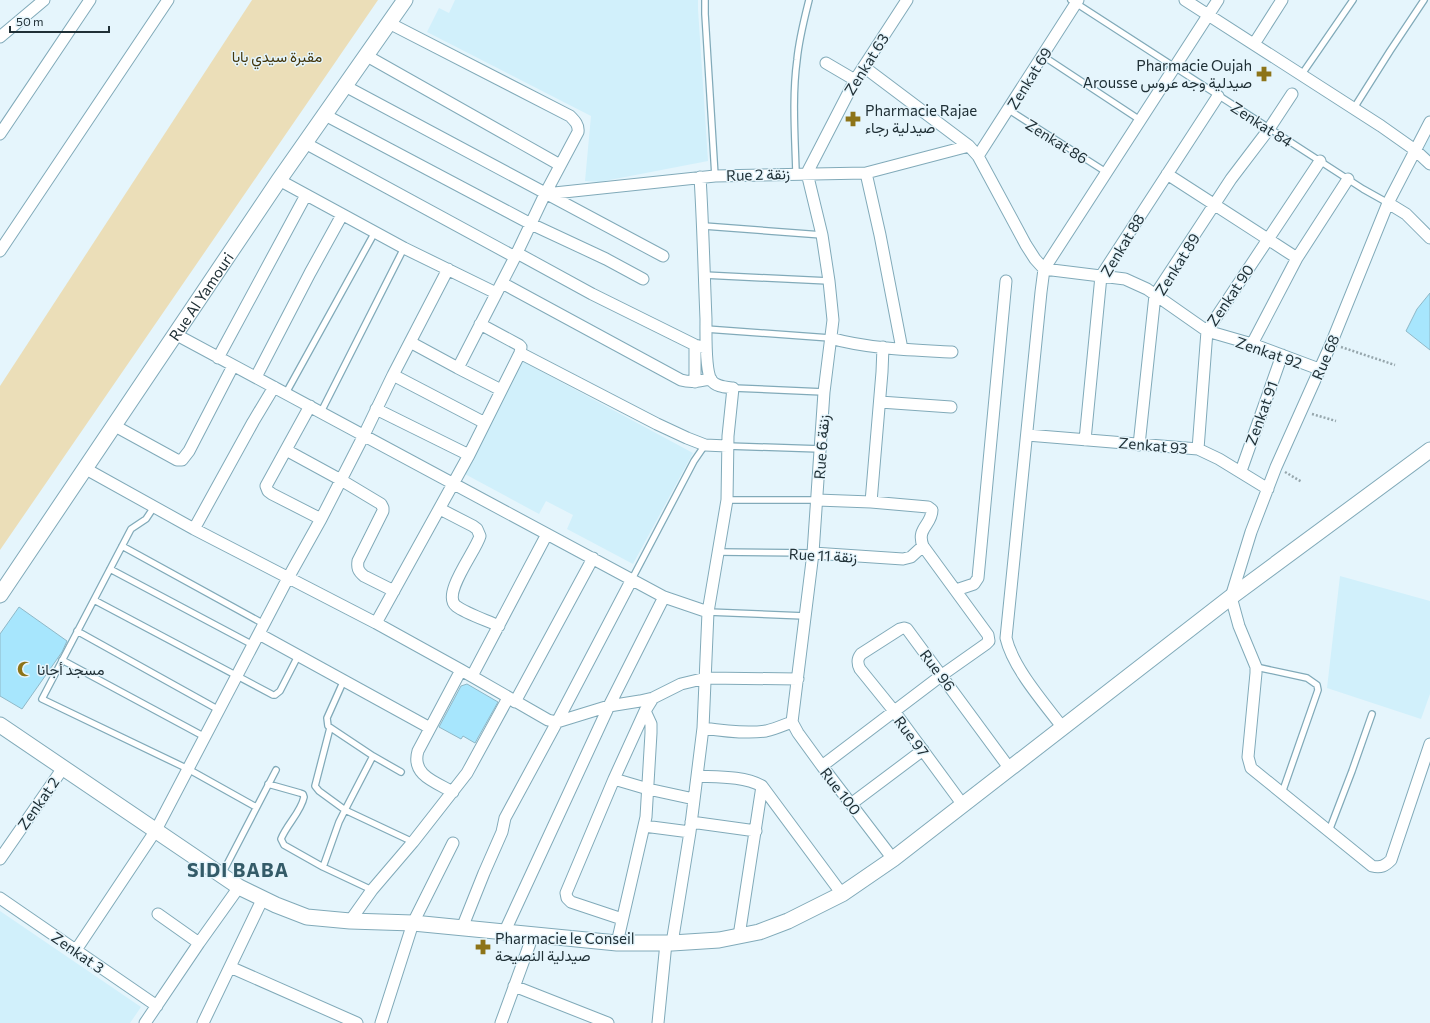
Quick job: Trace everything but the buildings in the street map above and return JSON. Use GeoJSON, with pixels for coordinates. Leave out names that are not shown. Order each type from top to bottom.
{"type":"FeatureCollection","features":[{"type":"Feature","properties":{"kind":"street"},"geometry":{"type":"LineString","coordinates":[[0,37],[44,0]]}},
{"type":"Feature","properties":{"kind":"street"},"geometry":{"type":"LineString","coordinates":[[0,134],[90,0]]}},
{"type":"Feature","properties":{"kind":"street"},"geometry":{"type":"LineString","coordinates":[[0,251],[168,0]]}},
{"type":"Feature","properties":{"kind":"street","name":"Rue Al Yamouri"},"geometry":{"type":"LineString","coordinates":[[0,595],[279,180],[405,0]]}},
{"type":"Feature","properties":{"kind":"street","name":"Zenkat 63"},"geometry":{"type":"LineString","coordinates":[[801,173],[855,80],[907,0]]}},
{"type":"Feature","properties":{"kind":"street"},"geometry":{"type":"LineString","coordinates":[[1185,0],[1354,108],[1415,150],[1430,164]]}},
{"type":"Feature","properties":{"kind":"street"},"geometry":{"type":"LineString","coordinates":[[1063,728],[1017,666],[1008,650],[1006,638],[1044,269],[1218,0]]}},
{"type":"Feature","properties":{"kind":"street"},"geometry":{"type":"LineString","coordinates":[[1254,44],[1282,0]]}},
{"type":"Feature","properties":{"kind":"street","name":"Zenkat 69"},"geometry":{"type":"LineString","coordinates":[[978,156],[1043,56],[1075,1]]}},
{"type":"Feature","properties":{"kind":"street"},"geometry":{"type":"LineString","coordinates":[[389,23],[570,116],[578,128],[578,132],[545,194],[516,255],[458,368]]}},
{"type":"Feature","properties":{"kind":"street"},"geometry":{"type":"LineString","coordinates":[[367,56],[560,165]]}},
{"type":"Feature","properties":{"kind":"street"},"geometry":{"type":"LineString","coordinates":[[826,63],[855,80]]}},
{"type":"Feature","properties":{"kind":"street"},"geometry":{"type":"LineString","coordinates":[[864,67],[969,146],[978,156],[1026,245],[1044,269]]}},
{"type":"Feature","properties":{"kind":"street"},"geometry":{"type":"LineString","coordinates":[[346,86],[663,256]]}},
{"type":"Feature","properties":{"kind":"street","name":"Zenkat 89"},"geometry":{"type":"LineString","coordinates":[[1140,445],[1155,295],[1231,179],[1292,94]]}},
{"type":"Feature","properties":{"kind":"street","name":"Zenkat 88"},"geometry":{"type":"LineString","coordinates":[[1085,440],[1101,276],[1218,96]]}},
{"type":"Feature","properties":{"kind":"street"},"geometry":{"type":"LineString","coordinates":[[325,114],[531,224],[606,258],[643,279]]}},
{"type":"Feature","properties":{"kind":"street","name":"Rue 68"},"geometry":{"type":"LineString","coordinates":[[1231,598],[1251,532],[1276,466],[1331,344],[1388,203],[1430,122]]}},
{"type":"Feature","properties":{"kind":"street"},"geometry":{"type":"LineString","coordinates":[[306,143],[516,255],[701,347],[711,380],[719,386],[733,388],[728,446],[727,500],[708,612],[703,728],[690,827],[669,943],[658,1023]]}},
{"type":"Feature","properties":{"kind":"street","name":"Rue 2 زنقة"},"geometry":{"type":"LineString","coordinates":[[545,194],[715,176],[801,173],[866,173],[969,146]]}},
{"type":"Feature","properties":{"kind":"street","name":"Zenkat 90"},"geometry":{"type":"LineString","coordinates":[[1198,449],[1207,331],[1320,161]]}},
{"type":"Feature","properties":{"kind":"street","name":"Rue 6 زنقة"},"geometry":{"type":"LineString","coordinates":[[792,722],[813,553],[824,392],[833,320],[822,236],[801,173]]}},
{"type":"Feature","properties":{"kind":"street"},"geometry":{"type":"LineString","coordinates":[[866,173],[880,235],[902,349]]}},
{"type":"Feature","properties":{"kind":"street"},"geometry":{"type":"LineString","coordinates":[[1167,174],[1297,258]]}},
{"type":"Feature","properties":{"kind":"street"},"geometry":{"type":"LineString","coordinates":[[695,382],[701,347],[706,329],[704,226],[700,177]]}},
{"type":"Feature","properties":{"kind":"street"},"geometry":{"type":"LineString","coordinates":[[1252,344],[1297,258],[1348,179]]}},
{"type":"Feature","properties":{"kind":"street"},"geometry":{"type":"LineString","coordinates":[[279,180],[404,248],[496,293]]}},
{"type":"Feature","properties":{"kind":"street"},"geometry":{"type":"LineString","coordinates":[[218,358],[306,195]]}},
{"type":"Feature","properties":{"kind":"street","name":"Zenkat 84"},"geometry":{"type":"LineString","coordinates":[[1388,203],[1406,214],[1430,238]]}},
{"type":"Feature","properties":{"kind":"street"},"geometry":{"type":"LineString","coordinates":[[256,377],[342,215]]}},
{"type":"Feature","properties":{"kind":"street"},"geometry":{"type":"LineString","coordinates":[[76,950],[156,830],[288,578],[321,519],[448,269]]}},
{"type":"Feature","properties":{"kind":"street","name":"Zenkat 92"},"geometry":{"type":"LineString","coordinates":[[1044,269],[1125,279],[1136,283],[1155,295],[1207,331],[1252,344],[1319,369]]}},
{"type":"Feature","properties":{"kind":"street"},"geometry":{"type":"LineString","coordinates":[[956,590],[974,584],[978,578],[1006,281]]}},
{"type":"Feature","properties":{"kind":"street"},"geometry":{"type":"LineString","coordinates":[[502,283],[681,380],[689,382],[711,380]]}},
{"type":"Feature","properties":{"kind":"street"},"geometry":{"type":"LineString","coordinates":[[376,623],[469,454],[520,353],[520,345],[480,324]]}},
{"type":"Feature","properties":{"kind":"street"},"geometry":{"type":"LineString","coordinates":[[175,334],[664,597],[708,612]]}},
{"type":"Feature","properties":{"kind":"street"},"geometry":{"type":"LineString","coordinates":[[830,338],[854,344],[952,352]]}},
{"type":"Feature","properties":{"kind":"street"},"geometry":{"type":"LineString","coordinates":[[410,342],[501,390]]}},
{"type":"Feature","properties":{"kind":"street"},"geometry":{"type":"LineString","coordinates":[[871,502],[880,402],[883,347]]}},
{"type":"Feature","properties":{"kind":"street"},"geometry":{"type":"LineString","coordinates":[[520,353],[687,438],[705,445],[728,446]]}},
{"type":"Feature","properties":{"kind":"street","name":"Zenkat 91"},"geometry":{"type":"LineString","coordinates":[[1241,471],[1282,355]]}},
{"type":"Feature","properties":{"kind":"street"},"geometry":{"type":"LineString","coordinates":[[115,426],[177,460],[182,460],[189,451],[233,366]]}},
{"type":"Feature","properties":{"kind":"street"},"geometry":{"type":"LineString","coordinates":[[393,375],[485,423]]}},
{"type":"Feature","properties":{"kind":"street"},"geometry":{"type":"LineString","coordinates":[[194,529],[252,422],[274,387]]}},
{"type":"Feature","properties":{"kind":"street"},"geometry":{"type":"LineString","coordinates":[[880,402],[951,407]]}},
{"type":"Feature","properties":{"kind":"street"},"geometry":{"type":"LineString","coordinates":[[310,406],[266,486],[268,491],[272,494],[321,519]]}},
{"type":"Feature","properties":{"kind":"street"},"geometry":{"type":"LineString","coordinates":[[376,409],[469,454]]}},
{"type":"Feature","properties":{"kind":"street","name":"Zenkat 93"},"geometry":{"type":"LineString","coordinates":[[1027,435],[1198,449],[1241,471],[1268,489]]}},
{"type":"Feature","properties":{"kind":"street"},"geometry":{"type":"LineString","coordinates":[[286,450],[373,498],[381,504],[383,511],[358,561],[357,566],[360,573],[364,576],[394,590]]}},
{"type":"Feature","properties":{"kind":"street"},"geometry":{"type":"LineString","coordinates":[[0,725],[239,888],[307,917],[350,921],[413,923],[617,943],[669,943],[719,940],[759,932],[788,921],[842,894],[893,859],[1231,598],[1430,450]]}},
{"type":"Feature","properties":{"kind":"street"},"geometry":{"type":"LineString","coordinates":[[86,469],[194,529],[376,623],[548,720],[557,722],[609,706],[640,702],[653,698],[681,684],[706,678],[798,679]]}},
{"type":"Feature","properties":{"kind":"street"},"geometry":{"type":"LineString","coordinates":[[817,500],[871,502],[928,507],[932,510],[932,514],[922,529],[920,538],[923,546],[988,635],[989,641],[822,766]]}},
{"type":"Feature","properties":{"kind":"street"},"geometry":{"type":"LineString","coordinates":[[440,508],[473,526],[477,529],[480,536],[458,578],[452,595],[452,600],[457,606],[499,626]]}},
{"type":"Feature","properties":{"kind":"street"},"geometry":{"type":"LineString","coordinates":[[472,676],[547,534]]}},
{"type":"Feature","properties":{"kind":"street","name":"Rue 11 زنقة"},"geometry":{"type":"LineString","coordinates":[[813,553],[903,559],[911,557],[923,546]]}},
{"type":"Feature","properties":{"kind":"street"},"geometry":{"type":"LineString","coordinates":[[350,921],[372,890],[413,842],[467,773],[512,700],[593,558]]}},
{"type":"Feature","properties":{"kind":"street"},"geometry":{"type":"LineString","coordinates":[[462,928],[502,832],[505,818],[632,579]]}},
{"type":"Feature","properties":{"kind":"street"},"geometry":{"type":"LineString","coordinates":[[504,932],[609,706],[664,597]]}},
{"type":"Feature","properties":{"kind":"street"},"geometry":{"type":"LineString","coordinates":[[1231,598],[1239,626],[1256,667],[1256,681],[1248,757],[1249,764],[1254,771],[1372,866],[1379,868],[1391,860],[1430,744]]}},
{"type":"Feature","properties":{"kind":"street","name":"Rue 96"},"geometry":{"type":"LineString","coordinates":[[860,669],[858,658],[861,654],[893,633],[904,628],[907,629],[1010,768]]}},
{"type":"Feature","properties":{"kind":"street"},"geometry":{"type":"LineString","coordinates":[[259,634],[430,728]]}},
{"type":"Feature","properties":{"kind":"street","name":"Rue 97"},"geometry":{"type":"LineString","coordinates":[[860,669],[894,711],[963,805]]}},
{"type":"Feature","properties":{"kind":"street"},"geometry":{"type":"LineString","coordinates":[[453,792],[423,774],[416,763],[418,751],[461,670]]}},
{"type":"Feature","properties":{"kind":"street"},"geometry":{"type":"LineString","coordinates":[[622,919],[570,902],[566,898],[566,893],[614,779],[653,698]]}},
{"type":"Feature","properties":{"kind":"street"},"geometry":{"type":"LineString","coordinates":[[617,943],[644,826],[648,789],[651,732],[651,724],[645,712]]}},
{"type":"Feature","properties":{"kind":"street"},"geometry":{"type":"LineString","coordinates":[[703,728],[726,731],[764,731],[792,722]]}},
{"type":"Feature","properties":{"kind":"street","name":"Rue 100"},"geometry":{"type":"LineString","coordinates":[[792,722],[798,733],[822,766],[893,859]]}},
{"type":"Feature","properties":{"kind":"street"},"geometry":{"type":"LineString","coordinates":[[851,804],[923,750]]}},
{"type":"Feature","properties":{"kind":"street","name":"Zenkat 2"},"geometry":{"type":"LineString","coordinates":[[0,858],[63,768]]}},
{"type":"Feature","properties":{"kind":"street"},"geometry":{"type":"LineString","coordinates":[[697,776],[755,782],[762,786],[842,894]]}},
{"type":"Feature","properties":{"kind":"street"},"geometry":{"type":"LineString","coordinates":[[614,779],[648,789],[694,799]]}},
{"type":"Feature","properties":{"kind":"street"},"geometry":{"type":"LineString","coordinates":[[739,936],[762,786]]}},
{"type":"Feature","properties":{"kind":"street"},"geometry":{"type":"LineString","coordinates":[[644,826],[756,831]]}},
{"type":"Feature","properties":{"kind":"street"},"geometry":{"type":"LineString","coordinates":[[381,1023],[413,923],[453,843]]}},
{"type":"Feature","properties":{"kind":"street"},"geometry":{"type":"LineString","coordinates":[[145,1023],[199,943],[239,888]]}},
{"type":"Feature","properties":{"kind":"street","name":"Zenkat 3"},"geometry":{"type":"LineString","coordinates":[[0,898],[157,1006]]}},
{"type":"Feature","properties":{"kind":"street"},"geometry":{"type":"LineString","coordinates":[[208,1022],[230,967],[263,898]]}},
{"type":"Feature","properties":{"kind":"street"},"geometry":{"type":"LineString","coordinates":[[158,914],[199,943]]}},
{"type":"Feature","properties":{"kind":"street"},"geometry":{"type":"LineString","coordinates":[[501,1023],[533,935]]}},
{"type":"Feature","properties":{"kind":"street"},"geometry":{"type":"LineString","coordinates":[[230,967],[356,1023]]}},
{"type":"Feature","properties":{"kind":"street"},"geometry":{"type":"LineString","coordinates":[[514,986],[608,1023]]}},
{"type":"Feature","properties":{"kind":"lane"},"geometry":{"type":"LineString","coordinates":[[705,0],[704,14],[715,176]]}},
{"type":"Feature","properties":{"kind":"lane"},"geometry":{"type":"LineString","coordinates":[[801,173],[795,108],[797,61],[802,27],[809,0]]}},
{"type":"Feature","properties":{"kind":"lane"},"geometry":{"type":"LineString","coordinates":[[1302,74],[1353,0]]}},
{"type":"Feature","properties":{"kind":"lane"},"geometry":{"type":"LineString","coordinates":[[1354,108],[1424,0]]}},
{"type":"Feature","properties":{"kind":"lane","name":"Zenkat 84"},"geometry":{"type":"LineString","coordinates":[[1075,1],[1218,96],[1388,203]]}},
{"type":"Feature","properties":{"kind":"lane"},"geometry":{"type":"LineString","coordinates":[[1043,56],[1140,120]]}},
{"type":"Feature","properties":{"kind":"lane","name":"Zenkat 86"},"geometry":{"type":"LineString","coordinates":[[1009,110],[1106,172]]}},
{"type":"Feature","properties":{"kind":"lane"},"geometry":{"type":"LineString","coordinates":[[704,226],[822,236]]}},
{"type":"Feature","properties":{"kind":"lane"},"geometry":{"type":"LineString","coordinates":[[286,393],[375,232]]}},
{"type":"Feature","properties":{"kind":"lane"},"geometry":{"type":"LineString","coordinates":[[321,412],[404,248]]}},
{"type":"Feature","properties":{"kind":"lane"},"geometry":{"type":"LineString","coordinates":[[704,275],[829,281]]}},
{"type":"Feature","properties":{"kind":"lane"},"geometry":{"type":"LineString","coordinates":[[706,329],[830,338]]}},
{"type":"Feature","properties":{"kind":"lane"},"geometry":{"type":"LineString","coordinates":[[733,388],[824,392]]}},
{"type":"Feature","properties":{"kind":"lane"},"geometry":{"type":"LineString","coordinates":[[632,579],[694,461],[705,445]]}},
{"type":"Feature","properties":{"kind":"lane"},"geometry":{"type":"LineString","coordinates":[[728,446],[821,448]]}},
{"type":"Feature","properties":{"kind":"lane"},"geometry":{"type":"LineString","coordinates":[[727,500],[817,500]]}},
{"type":"Feature","properties":{"kind":"lane"},"geometry":{"type":"LineString","coordinates":[[154,507],[146,518],[130,529],[42,700],[188,769],[256,807]]}},
{"type":"Feature","properties":{"kind":"lane"},"geometry":{"type":"LineString","coordinates":[[122,546],[265,624]]}},
{"type":"Feature","properties":{"kind":"lane","name":"Rue 11 زنقة"},"geometry":{"type":"LineString","coordinates":[[717,552],[813,553]]}},
{"type":"Feature","properties":{"kind":"lane"},"geometry":{"type":"LineString","coordinates":[[110,569],[254,645]]}},
{"type":"Feature","properties":{"kind":"lane"},"geometry":{"type":"LineString","coordinates":[[94,600],[269,693],[276,695],[280,691],[298,656]]}},
{"type":"Feature","properties":{"kind":"lane"},"geometry":{"type":"LineString","coordinates":[[708,612],[806,616]]}},
{"type":"Feature","properties":{"kind":"lane"},"geometry":{"type":"LineString","coordinates":[[77,632],[219,710]]}},
{"type":"Feature","properties":{"kind":"lane"},"geometry":{"type":"LineString","coordinates":[[62,660],[205,736]]}},
{"type":"Feature","properties":{"kind":"lane"},"geometry":{"type":"LineString","coordinates":[[1256,667],[1307,678],[1317,685],[1318,690],[1282,793]]}},
{"type":"Feature","properties":{"kind":"lane"},"geometry":{"type":"LineString","coordinates":[[344,680],[327,718],[327,723],[330,728],[401,772]]}},
{"type":"Feature","properties":{"kind":"lane"},"geometry":{"type":"LineString","coordinates":[[1329,831],[1372,714]]}},
{"type":"Feature","properties":{"kind":"lane"},"geometry":{"type":"LineString","coordinates":[[330,728],[315,786],[318,791],[346,810],[413,842]]}},
{"type":"Feature","properties":{"kind":"lane"},"geometry":{"type":"LineString","coordinates":[[323,867],[339,822],[374,756]]}},
{"type":"Feature","properties":{"kind":"lane"},"geometry":{"type":"LineString","coordinates":[[221,876],[276,770]]}},
{"type":"Feature","properties":{"kind":"lane"},"geometry":{"type":"LineString","coordinates":[[268,784],[303,794],[304,797],[304,800],[281,839],[284,845],[323,867],[372,890]]}},
{"type":"Feature","properties":{"kind":"path"},"geometry":{"type":"LineString","coordinates":[[1331,344],[1395,365]]}},
{"type":"Feature","properties":{"kind":"path"},"geometry":{"type":"LineString","coordinates":[[1302,410],[1336,422]]}},
{"type":"Feature","properties":{"kind":"path"},"geometry":{"type":"LineString","coordinates":[[1276,466],[1302,482]]}},
{"type":"Feature","properties":{"kind":"shaded area"},"geometry":{"type":"Polygon","coordinates":[[[455,0],[698,0],[708,161],[599,182],[585,181],[591,116],[427,32],[439,8],[449,13],[455,0]]]}},
{"type":"Feature","properties":{"kind":"shaded area"},"geometry":{"type":"Polygon","coordinates":[[[1430,130],[1430,156],[1421,146],[1430,130]]]}},
{"type":"Feature","properties":{"kind":"shaded area"},"geometry":{"type":"Polygon","coordinates":[[[520,360],[693,453],[633,564],[567,529],[573,515],[546,501],[539,514],[463,473],[520,360]]]}},
{"type":"Feature","properties":{"kind":"shaded area"},"geometry":{"type":"Polygon","coordinates":[[[1340,576],[1430,601],[1430,694],[1421,719],[1327,688],[1340,576]]]}},
{"type":"Feature","properties":{"kind":"shaded area"},"geometry":{"type":"Polygon","coordinates":[[[0,911],[141,1007],[130,1023],[0,1023],[0,911]]]}},
{"type":"Feature","properties":{"kind":"green space","name":"مقبرة سيدي بابا"},"geometry":{"type":"Polygon","coordinates":[[[252,0],[378,0],[0,550],[0,386],[252,0]]]}},
{"type":"Feature","properties":{"kind":"place","name":"Pharmacie Oujah Arousse صيدلية وجه عروس"},"geometry":{"type":"Point","coordinates":[1264,74]}},
{"type":"Feature","properties":{"kind":"place","name":"Pharmacie Rajae صيدلية رجاء"},"geometry":{"type":"Point","coordinates":[853,119]}},
{"type":"Feature","properties":{"kind":"place","name":"مسجد أجانا"},"geometry":{"type":"Point","coordinates":[25,669]}},
{"type":"Feature","properties":{"kind":"place","name":"Pharmacie le Conseil صيدلية النصيحة"},"geometry":{"type":"Point","coordinates":[483,947]}},
{"type":"Feature","properties":{"kind":"district","name":"SIDI BABA"},"geometry":{"type":"Point","coordinates":[238,869]}}]}
